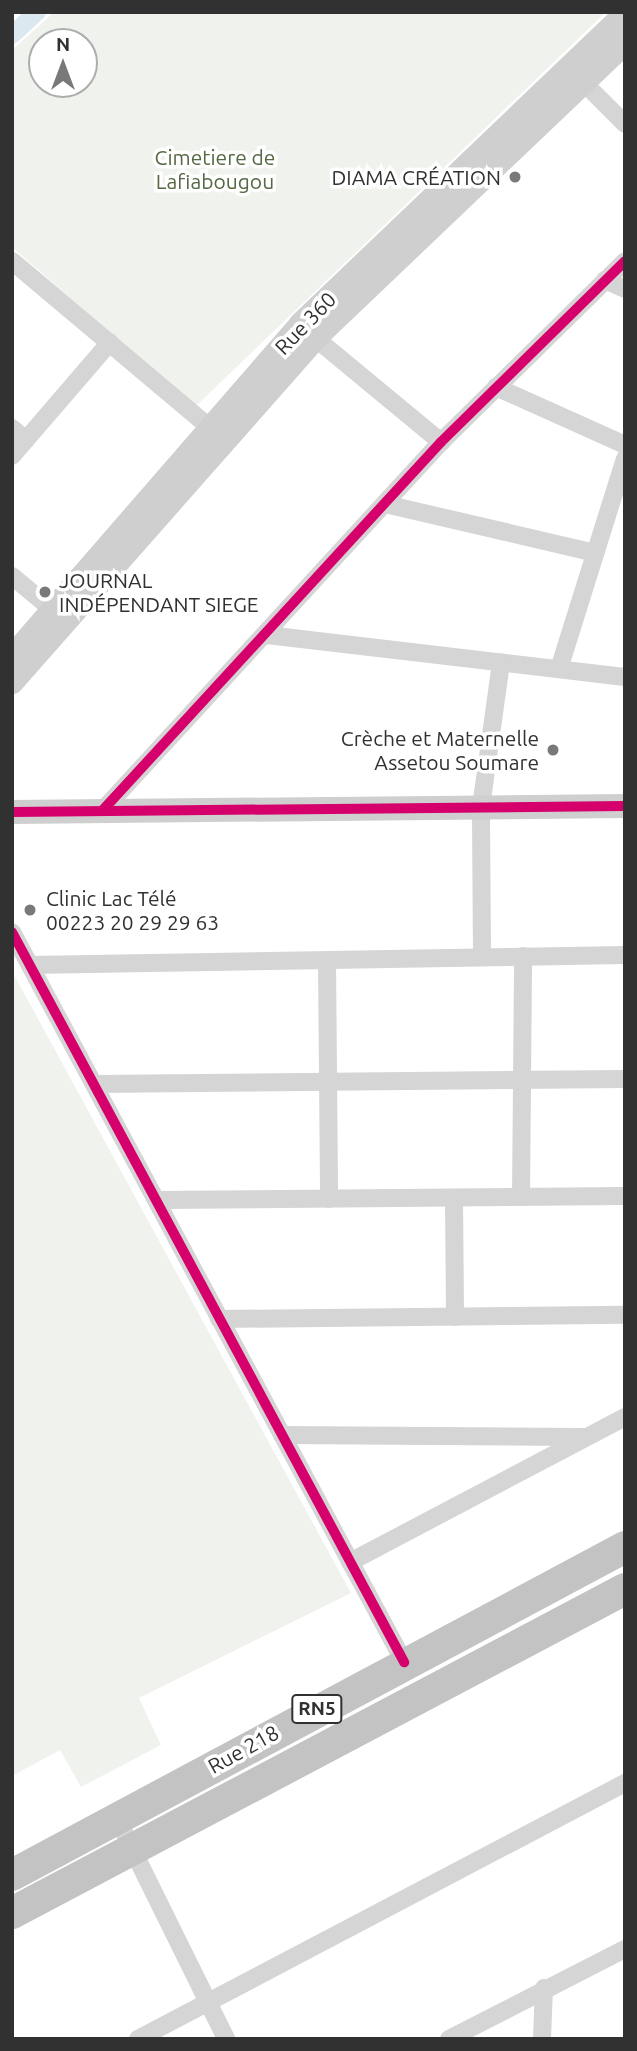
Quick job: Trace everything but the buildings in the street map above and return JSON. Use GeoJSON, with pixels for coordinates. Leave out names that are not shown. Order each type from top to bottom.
{"type":"FeatureCollection","features":[{"type":"Feature","properties":{"kind":"highway","name":"Rue 218"},"geometry":{"type":"LineString","coordinates":[[12,1875],[404,1662],[625,1547]]}},
{"type":"Feature","properties":{"kind":"highway","name":"Rue 218"},"geometry":{"type":"LineString","coordinates":[[12,1913],[625,1589]]}},
{"type":"Feature","properties":{"kind":"main road","name":"Rue 360"},"geometry":{"type":"LineString","coordinates":[[12,682],[308,331],[625,14]]}},
{"type":"Feature","properties":{"kind":"main road","name":"Rue 360"},"geometry":{"type":"LineString","coordinates":[[12,657],[208,426],[308,331],[625,43]]}},
{"type":"Feature","properties":{"kind":"main road"},"geometry":{"type":"LineString","coordinates":[[12,812],[625,806]]}},
{"type":"Feature","properties":{"kind":"street"},"geometry":{"type":"LineString","coordinates":[[583,82],[625,124]]}},
{"type":"Feature","properties":{"kind":"street"},"geometry":{"type":"LineString","coordinates":[[12,261],[208,426]]}},
{"type":"Feature","properties":{"kind":"street"},"geometry":{"type":"LineString","coordinates":[[102,811],[267,635],[441,442],[625,261]]}},
{"type":"Feature","properties":{"kind":"street"},"geometry":{"type":"LineString","coordinates":[[605,280],[625,289]]}},
{"type":"Feature","properties":{"kind":"street"},"geometry":{"type":"LineString","coordinates":[[308,331],[441,442]]}},
{"type":"Feature","properties":{"kind":"street"},"geometry":{"type":"LineString","coordinates":[[12,456],[110,342]]}},
{"type":"Feature","properties":{"kind":"street"},"geometry":{"type":"LineString","coordinates":[[496,387],[625,444]]}},
{"type":"Feature","properties":{"kind":"street"},"geometry":{"type":"LineString","coordinates":[[12,428],[26,440]]}},
{"type":"Feature","properties":{"kind":"street"},"geometry":{"type":"LineString","coordinates":[[559,669],[625,459]]}},
{"type":"Feature","properties":{"kind":"street"},"geometry":{"type":"LineString","coordinates":[[385,504],[595,554]]}},
{"type":"Feature","properties":{"kind":"street"},"geometry":{"type":"LineString","coordinates":[[12,576],[52,610]]}},
{"type":"Feature","properties":{"kind":"street"},"geometry":{"type":"LineString","coordinates":[[267,635],[625,677]]}},
{"type":"Feature","properties":{"kind":"street"},"geometry":{"type":"LineString","coordinates":[[482,957],[481,807],[500,662]]}},
{"type":"Feature","properties":{"kind":"street"},"geometry":{"type":"LineString","coordinates":[[12,932],[404,1662]]}},
{"type":"Feature","properties":{"kind":"street"},"geometry":{"type":"LineString","coordinates":[[30,965],[625,955]]}},
{"type":"Feature","properties":{"kind":"street"},"geometry":{"type":"LineString","coordinates":[[521,1197],[523,956]]}},
{"type":"Feature","properties":{"kind":"street"},"geometry":{"type":"LineString","coordinates":[[327,960],[329,1199]]}},
{"type":"Feature","properties":{"kind":"street"},"geometry":{"type":"LineString","coordinates":[[94,1084],[625,1079]]}},
{"type":"Feature","properties":{"kind":"street"},"geometry":{"type":"LineString","coordinates":[[157,1200],[625,1196]]}},
{"type":"Feature","properties":{"kind":"street"},"geometry":{"type":"LineString","coordinates":[[454,1198],[455,1317]]}},
{"type":"Feature","properties":{"kind":"street"},"geometry":{"type":"LineString","coordinates":[[219,1319],[625,1315]]}},
{"type":"Feature","properties":{"kind":"street"},"geometry":{"type":"LineString","coordinates":[[350,1562],[625,1417]]}},
{"type":"Feature","properties":{"kind":"street"},"geometry":{"type":"LineString","coordinates":[[282,1435],[585,1437]]}},
{"type":"Feature","properties":{"kind":"street"},"geometry":{"type":"LineString","coordinates":[[138,2039],[625,1783]]}},
{"type":"Feature","properties":{"kind":"street"},"geometry":{"type":"LineString","coordinates":[[117,1818],[226,2039]]}},
{"type":"Feature","properties":{"kind":"street"},"geometry":{"type":"LineString","coordinates":[[449,2039],[544,1988],[625,1949]]}},
{"type":"Feature","properties":{"kind":"street"},"geometry":{"type":"LineString","coordinates":[[542,2039],[544,1988]]}},
{"type":"Feature","properties":{"kind":"green space","name":"Cimetiere de Lafiabougou"},"geometry":{"type":"Polygon","coordinates":[[[54,12],[606,12],[195,407],[12,247],[12,50],[28,36],[28,98],[98,98],[98,28],[36,28],[54,12]]]}},
{"type":"Feature","properties":{"kind":"green space"},"geometry":{"type":"Polygon","coordinates":[[[12,971],[351,1593],[139,1698],[161,1745],[81,1787],[60,1750],[12,1776],[12,971]]]}},
{"type":"Feature","properties":{"kind":"waterway"},"geometry":{"type":"LineString","coordinates":[[12,35],[37,12]]}},
{"type":"Feature","properties":{"kind":"cycle path"},"geometry":{"type":"LineString","coordinates":[[102,811],[441,442],[625,261]]}},
{"type":"Feature","properties":{"kind":"cycle path"},"geometry":{"type":"LineString","coordinates":[[12,812],[625,806]]}},
{"type":"Feature","properties":{"kind":"cycle path"},"geometry":{"type":"LineString","coordinates":[[12,932],[404,1662]]}},
{"type":"Feature","properties":{"kind":"place","name":"DIAMA CRÉATION"},"geometry":{"type":"Point","coordinates":[515,177]}},
{"type":"Feature","properties":{"kind":"place","name":"JOURNAL INDÉPENDANT SIEGE"},"geometry":{"type":"Point","coordinates":[45,592]}},
{"type":"Feature","properties":{"kind":"place","name":"Crèche et Maternelle Assetou Soumare"},"geometry":{"type":"Point","coordinates":[553,750]}},
{"type":"Feature","properties":{"kind":"place","name":"Clinic Lac Télé 00223 20 29 29 63"},"geometry":{"type":"Point","coordinates":[30,910]}}]}
